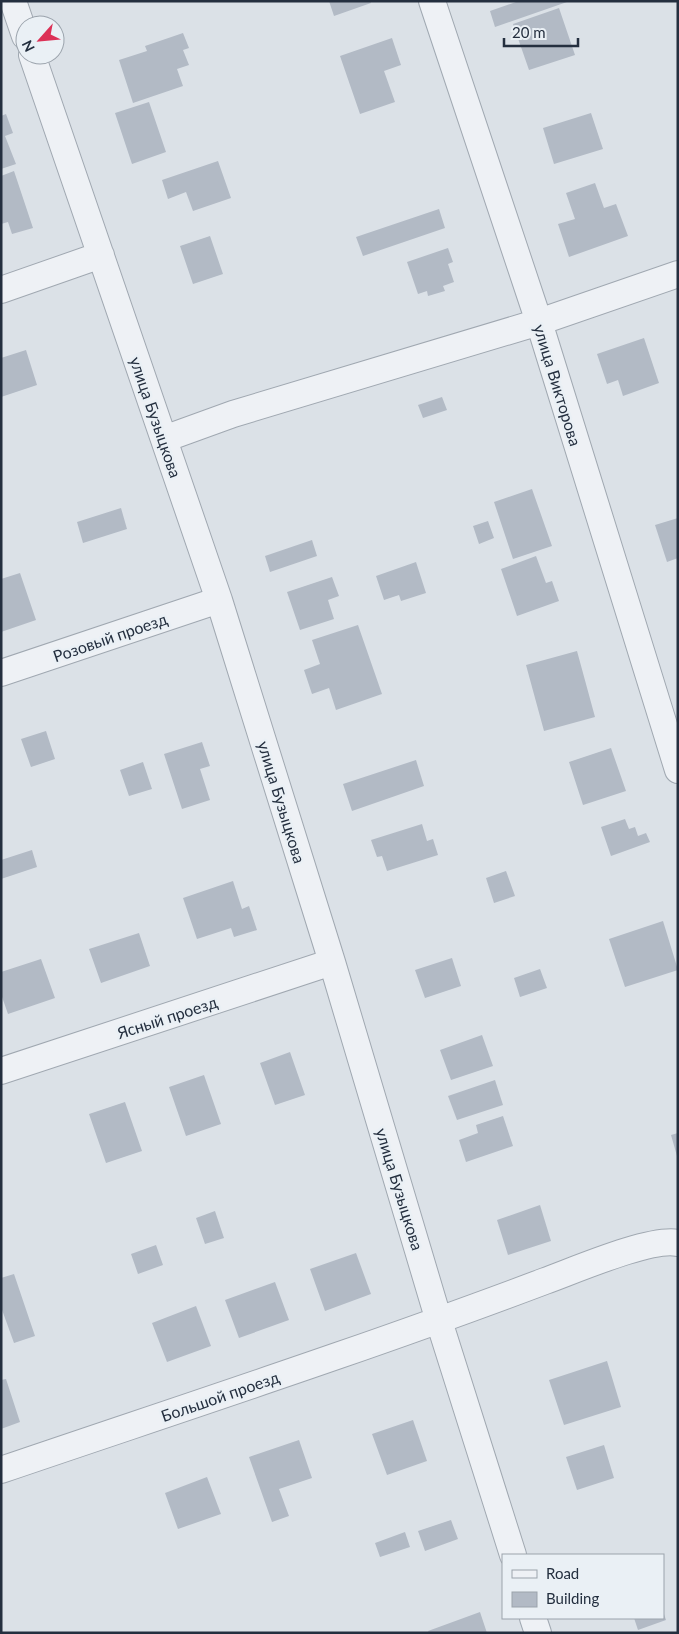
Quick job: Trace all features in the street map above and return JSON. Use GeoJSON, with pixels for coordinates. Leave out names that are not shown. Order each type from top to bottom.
{"type":"FeatureCollection","features":[{"type":"Feature","properties":{"kind":"street"},"geometry":{"type":"LineString","coordinates":[[13,1],[18,15]]}},
{"type":"Feature","properties":{"kind":"street","name":"улица Викторова"},"geometry":{"type":"LineString","coordinates":[[432,1],[539,322],[678,770]]}},
{"type":"Feature","properties":{"kind":"street","name":"улица Бузыцкова"},"geometry":{"type":"LineString","coordinates":[[35,65],[220,600],[332,962],[439,1321],[513,1554]]}},
{"type":"Feature","properties":{"kind":"street"},"geometry":{"type":"LineString","coordinates":[[1,290],[101,255]]}},
{"type":"Feature","properties":{"kind":"street"},"geometry":{"type":"LineString","coordinates":[[164,439],[233,414],[539,322],[678,274]]}},
{"type":"Feature","properties":{"kind":"street","name":"Розовый проезд"},"geometry":{"type":"LineString","coordinates":[[1,673],[220,600]]}},
{"type":"Feature","properties":{"kind":"street","name":"Ясный проезд"},"geometry":{"type":"LineString","coordinates":[[1,1071],[332,962]]}},
{"type":"Feature","properties":{"kind":"street","name":"Большой проезд"},"geometry":{"type":"LineString","coordinates":[[1,1470],[439,1321],[623,1252],[670,1241],[678,1243]]}},
{"type":"Feature","properties":{"kind":"street"},"geometry":{"type":"LineString","coordinates":[[533,1619],[538,1633]]}},
{"type":"Feature","properties":{"kind":"building"},"geometry":{"type":"Polygon","coordinates":[[[329,1],[370,1],[371,3],[334,16],[329,1]]]}},
{"type":"Feature","properties":{"kind":"building"},"geometry":{"type":"Polygon","coordinates":[[[519,1],[567,2],[495,27],[490,11],[519,1]]]}},
{"type":"Feature","properties":{"kind":"building"},"geometry":{"type":"Polygon","coordinates":[[[559,8],[575,55],[529,70],[513,24],[559,8]]]}},
{"type":"Feature","properties":{"kind":"building"},"geometry":{"type":"Polygon","coordinates":[[[183,33],[189,48],[183,50],[189,65],[177,69],[183,86],[133,103],[119,60],[147,51],[145,46],[183,33]]]}},
{"type":"Feature","properties":{"kind":"building"},"geometry":{"type":"Polygon","coordinates":[[[392,38],[401,65],[384,71],[395,102],[360,114],[340,56],[392,38]]]}},
{"type":"Feature","properties":{"kind":"building"},"geometry":{"type":"Polygon","coordinates":[[[149,102],[166,152],[132,164],[115,113],[149,102]]]}},
{"type":"Feature","properties":{"kind":"building"},"geometry":{"type":"Polygon","coordinates":[[[591,113],[603,149],[554,164],[543,128],[591,113]]]}},
{"type":"Feature","properties":{"kind":"building"},"geometry":{"type":"Polygon","coordinates":[[[6,114],[13,133],[5,136],[16,164],[1,169],[1,116],[6,114]]]}},
{"type":"Feature","properties":{"kind":"building"},"geometry":{"type":"Polygon","coordinates":[[[218,161],[231,198],[193,211],[186,192],[168,199],[162,180],[218,161]]]}},
{"type":"Feature","properties":{"kind":"building"},"geometry":{"type":"Polygon","coordinates":[[[14,171],[33,228],[12,234],[8,222],[1,224],[1,176],[14,171]]]}},
{"type":"Feature","properties":{"kind":"building"},"geometry":{"type":"Polygon","coordinates":[[[595,183],[604,208],[616,204],[628,236],[569,257],[558,224],[575,219],[566,193],[595,183]]]}},
{"type":"Feature","properties":{"kind":"building"},"geometry":{"type":"Polygon","coordinates":[[[439,209],[445,228],[363,256],[356,237],[439,209]]]}},
{"type":"Feature","properties":{"kind":"building"},"geometry":{"type":"Polygon","coordinates":[[[210,236],[223,274],[193,284],[180,246],[210,236]]]}},
{"type":"Feature","properties":{"kind":"building"},"geometry":{"type":"Polygon","coordinates":[[[448,248],[453,262],[448,264],[454,282],[443,286],[445,291],[428,296],[427,291],[418,294],[407,262],[448,248]]]}},
{"type":"Feature","properties":{"kind":"building"},"geometry":{"type":"Polygon","coordinates":[[[644,338],[659,383],[623,396],[618,380],[607,384],[597,354],[644,338]]]}},
{"type":"Feature","properties":{"kind":"building"},"geometry":{"type":"Polygon","coordinates":[[[26,350],[37,385],[1,397],[1,358],[26,350]]]}},
{"type":"Feature","properties":{"kind":"building"},"geometry":{"type":"Polygon","coordinates":[[[442,397],[447,410],[423,418],[418,405],[442,397]]]}},
{"type":"Feature","properties":{"kind":"building"},"geometry":{"type":"Polygon","coordinates":[[[532,489],[552,546],[513,559],[494,502],[532,489]]]}},
{"type":"Feature","properties":{"kind":"building"},"geometry":{"type":"Polygon","coordinates":[[[121,508],[127,529],[83,543],[77,522],[121,508]]]}},
{"type":"Feature","properties":{"kind":"building"},"geometry":{"type":"Polygon","coordinates":[[[678,518],[678,558],[667,562],[655,525],[678,518]]]}},
{"type":"Feature","properties":{"kind":"building"},"geometry":{"type":"Polygon","coordinates":[[[488,521],[494,538],[479,544],[473,526],[488,521]]]}},
{"type":"Feature","properties":{"kind":"building"},"geometry":{"type":"Polygon","coordinates":[[[312,540],[317,556],[270,572],[265,556],[312,540]]]}},
{"type":"Feature","properties":{"kind":"building"},"geometry":{"type":"Polygon","coordinates":[[[536,556],[546,583],[552,581],[559,601],[517,616],[501,569],[536,556]]]}},
{"type":"Feature","properties":{"kind":"building"},"geometry":{"type":"Polygon","coordinates":[[[416,562],[426,593],[401,601],[399,595],[384,600],[376,576],[416,562]]]}},
{"type":"Feature","properties":{"kind":"building"},"geometry":{"type":"Polygon","coordinates":[[[20,573],[36,620],[1,632],[1,579],[20,573]]]}},
{"type":"Feature","properties":{"kind":"building"},"geometry":{"type":"Polygon","coordinates":[[[332,577],[339,596],[328,600],[334,619],[300,630],[287,592],[332,577]]]}},
{"type":"Feature","properties":{"kind":"building"},"geometry":{"type":"Polygon","coordinates":[[[358,625],[382,694],[336,710],[329,688],[312,694],[304,670],[320,664],[312,640],[358,625]]]}},
{"type":"Feature","properties":{"kind":"building"},"geometry":{"type":"Polygon","coordinates":[[[577,651],[595,717],[544,731],[526,665],[577,651]]]}},
{"type":"Feature","properties":{"kind":"building"},"geometry":{"type":"Polygon","coordinates":[[[46,731],[55,759],[31,767],[21,739],[46,731]]]}},
{"type":"Feature","properties":{"kind":"building"},"geometry":{"type":"Polygon","coordinates":[[[202,742],[210,766],[200,769],[210,800],[182,809],[164,754],[202,742]]]}},
{"type":"Feature","properties":{"kind":"building"},"geometry":{"type":"Polygon","coordinates":[[[611,748],[626,791],[583,805],[569,762],[611,748]]]}},
{"type":"Feature","properties":{"kind":"building"},"geometry":{"type":"Polygon","coordinates":[[[416,760],[424,786],[352,811],[343,784],[416,760]]]}},
{"type":"Feature","properties":{"kind":"building"},"geometry":{"type":"Polygon","coordinates":[[[143,762],[152,789],[129,796],[120,770],[143,762]]]}},
{"type":"Feature","properties":{"kind":"building"},"geometry":{"type":"Polygon","coordinates":[[[625,819],[629,829],[635,827],[638,836],[646,833],[650,842],[611,856],[601,827],[625,819]]]}},
{"type":"Feature","properties":{"kind":"building"},"geometry":{"type":"Polygon","coordinates":[[[422,824],[427,841],[433,839],[438,855],[387,871],[382,856],[377,857],[371,840],[422,824]]]}},
{"type":"Feature","properties":{"kind":"building"},"geometry":{"type":"Polygon","coordinates":[[[32,850],[37,867],[1,879],[1,860],[32,850]]]}},
{"type":"Feature","properties":{"kind":"building"},"geometry":{"type":"Polygon","coordinates":[[[506,871],[515,896],[494,903],[486,878],[506,871]]]}},
{"type":"Feature","properties":{"kind":"building"},"geometry":{"type":"Polygon","coordinates":[[[233,881],[242,909],[249,906],[257,930],[234,937],[231,928],[197,939],[183,898],[233,881]]]}},
{"type":"Feature","properties":{"kind":"building"},"geometry":{"type":"Polygon","coordinates":[[[663,921],[678,970],[625,987],[609,939],[663,921]]]}},
{"type":"Feature","properties":{"kind":"building"},"geometry":{"type":"Polygon","coordinates":[[[139,933],[150,966],[101,983],[89,949],[139,933]]]}},
{"type":"Feature","properties":{"kind":"building"},"geometry":{"type":"Polygon","coordinates":[[[452,958],[461,986],[425,998],[415,970],[452,958]]]}},
{"type":"Feature","properties":{"kind":"building"},"geometry":{"type":"Polygon","coordinates":[[[41,959],[55,998],[8,1014],[1,994],[1,972],[41,959]]]}},
{"type":"Feature","properties":{"kind":"building"},"geometry":{"type":"Polygon","coordinates":[[[540,969],[547,988],[520,997],[514,978],[540,969]]]}},
{"type":"Feature","properties":{"kind":"building"},"geometry":{"type":"Polygon","coordinates":[[[482,1035],[493,1066],[451,1080],[440,1050],[482,1035]]]}},
{"type":"Feature","properties":{"kind":"building"},"geometry":{"type":"Polygon","coordinates":[[[290,1052],[305,1095],[275,1105],[260,1063],[290,1052]]]}},
{"type":"Feature","properties":{"kind":"building"},"geometry":{"type":"Polygon","coordinates":[[[204,1075],[221,1124],[186,1136],[169,1087],[204,1075]]]}},
{"type":"Feature","properties":{"kind":"building"},"geometry":{"type":"Polygon","coordinates":[[[495,1080],[503,1105],[457,1120],[448,1096],[495,1080]]]}},
{"type":"Feature","properties":{"kind":"building"},"geometry":{"type":"Polygon","coordinates":[[[125,1102],[142,1151],[106,1163],[89,1114],[125,1102]]]}},
{"type":"Feature","properties":{"kind":"building"},"geometry":{"type":"Polygon","coordinates":[[[503,1116],[513,1146],[466,1162],[459,1140],[478,1133],[476,1125],[503,1116]]]}},
{"type":"Feature","properties":{"kind":"building"},"geometry":{"type":"Polygon","coordinates":[[[678,1133],[678,1156],[677,1156],[671,1135],[678,1133]]]}},
{"type":"Feature","properties":{"kind":"building"},"geometry":{"type":"Polygon","coordinates":[[[540,1205],[551,1241],[508,1255],[497,1220],[540,1205]]]}},
{"type":"Feature","properties":{"kind":"building"},"geometry":{"type":"Polygon","coordinates":[[[215,1211],[224,1238],[205,1244],[196,1218],[215,1211]]]}},
{"type":"Feature","properties":{"kind":"building"},"geometry":{"type":"Polygon","coordinates":[[[156,1245],[163,1265],[138,1274],[131,1254],[156,1245]]]}},
{"type":"Feature","properties":{"kind":"building"},"geometry":{"type":"Polygon","coordinates":[[[356,1253],[371,1294],[325,1311],[310,1269],[356,1253]]]}},
{"type":"Feature","properties":{"kind":"building"},"geometry":{"type":"Polygon","coordinates":[[[14,1274],[35,1336],[14,1343],[1,1307],[1,1278],[14,1274]]]}},
{"type":"Feature","properties":{"kind":"building"},"geometry":{"type":"Polygon","coordinates":[[[275,1282],[289,1320],[239,1338],[225,1300],[275,1282]]]}},
{"type":"Feature","properties":{"kind":"building"},"geometry":{"type":"Polygon","coordinates":[[[196,1306],[211,1346],[167,1362],[152,1323],[196,1306]]]}},
{"type":"Feature","properties":{"kind":"building"},"geometry":{"type":"Polygon","coordinates":[[[607,1361],[621,1407],[564,1425],[549,1380],[607,1361]]]}},
{"type":"Feature","properties":{"kind":"building"},"geometry":{"type":"Polygon","coordinates":[[[6,1379],[20,1422],[1,1429],[1,1380],[6,1379]]]}},
{"type":"Feature","properties":{"kind":"building"},"geometry":{"type":"Polygon","coordinates":[[[413,1420],[427,1461],[387,1475],[372,1434],[413,1420]]]}},
{"type":"Feature","properties":{"kind":"building"},"geometry":{"type":"Polygon","coordinates":[[[299,1440],[312,1478],[279,1489],[289,1516],[272,1522],[249,1457],[299,1440]]]}},
{"type":"Feature","properties":{"kind":"building"},"geometry":{"type":"Polygon","coordinates":[[[604,1445],[614,1478],[577,1490],[566,1457],[604,1445]]]}},
{"type":"Feature","properties":{"kind":"building"},"geometry":{"type":"Polygon","coordinates":[[[207,1477],[221,1514],[178,1529],[165,1493],[207,1477]]]}},
{"type":"Feature","properties":{"kind":"building"},"geometry":{"type":"Polygon","coordinates":[[[451,1520],[458,1539],[425,1551],[418,1531],[451,1520]]]}},
{"type":"Feature","properties":{"kind":"building"},"geometry":{"type":"Polygon","coordinates":[[[405,1532],[410,1547],[380,1557],[375,1543],[405,1532]]]}},
{"type":"Feature","properties":{"kind":"building"},"geometry":{"type":"Polygon","coordinates":[[[480,1612],[487,1633],[429,1633],[428,1631],[480,1612]]]}},
{"type":"Feature","properties":{"kind":"building"},"geometry":{"type":"Polygon","coordinates":[[[664,1614],[666,1620],[638,1630],[634,1619],[664,1619],[664,1614]]]}}]}
